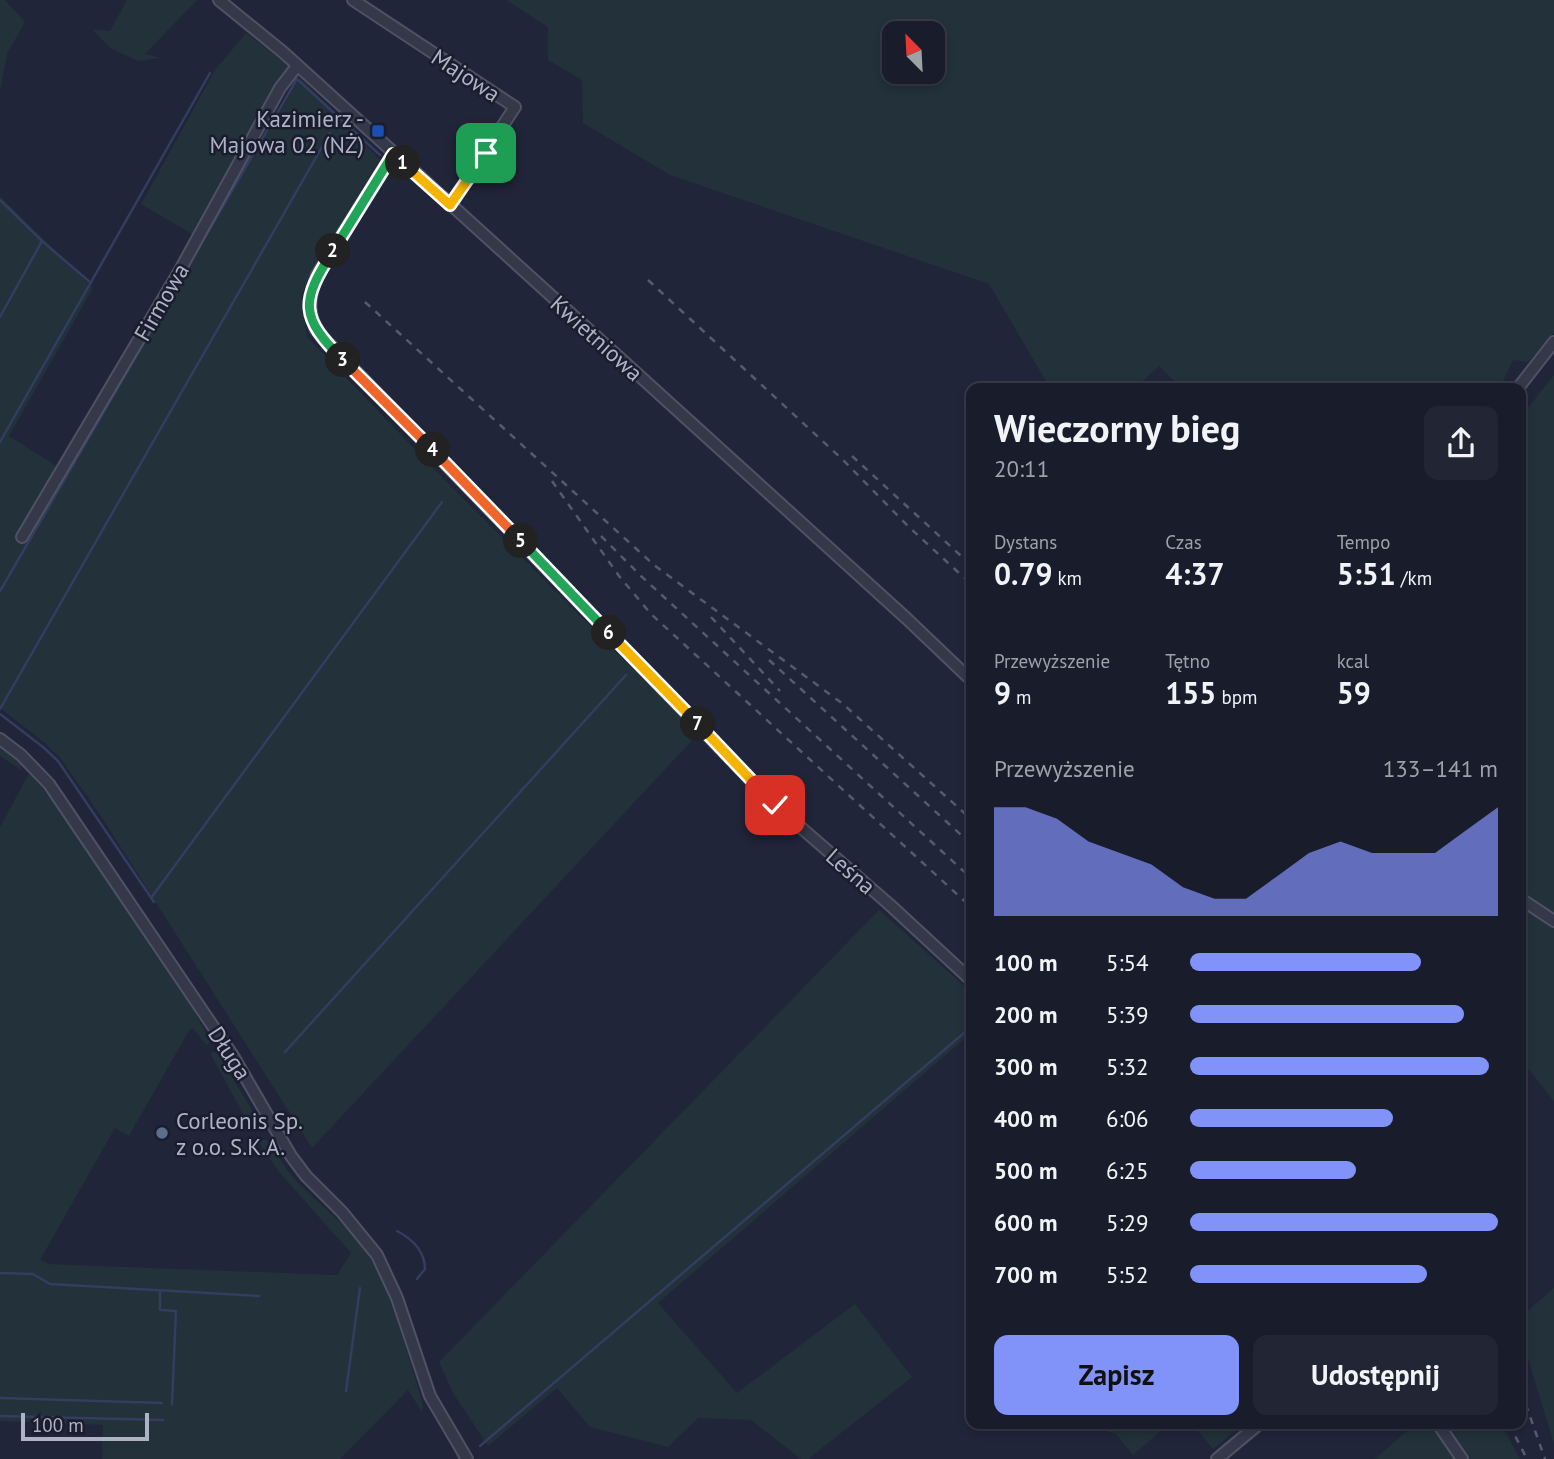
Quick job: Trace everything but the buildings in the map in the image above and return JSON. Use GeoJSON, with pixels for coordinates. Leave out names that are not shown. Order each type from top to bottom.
{"type":"FeatureCollection","features":[{"type":"Feature","properties":{"kind":"street","name":"Kwietniowa"},"geometry":{"type":"LineString","coordinates":[[219,0],[246,20],[297,66],[966,675]]}},
{"type":"Feature","properties":{"kind":"street","name":"Majowa"},"geometry":{"type":"LineString","coordinates":[[353,0],[515,107],[450,205]]}},
{"type":"Feature","properties":{"kind":"street","name":"Firmowa"},"geometry":{"type":"LineString","coordinates":[[22,537],[173,282],[280,88],[297,66]]}},
{"type":"Feature","properties":{"kind":"street","name":"Leśna"},"geometry":{"type":"LineString","coordinates":[[393,154],[317,275],[309,307],[316,330],[775,805],[966,975]]}},
{"type":"Feature","properties":{"kind":"street"},"geometry":{"type":"LineString","coordinates":[[1521,383],[1554,342]]}},
{"type":"Feature","properties":{"kind":"street","name":"Długa"},"geometry":{"type":"LineString","coordinates":[[0,739],[40,772],[49,784],[233,1056],[291,1156],[306,1176],[361,1233],[377,1255],[397,1298],[430,1396],[467,1459]]}},
{"type":"Feature","properties":{"kind":"street"},"geometry":{"type":"LineString","coordinates":[[1526,902],[1554,921]]}},
{"type":"Feature","properties":{"kind":"street"},"geometry":{"type":"LineString","coordinates":[[1217,1459],[1253,1429]]}},
{"type":"Feature","properties":{"kind":"street"},"geometry":{"type":"LineString","coordinates":[[1441,1429],[1462,1459]]}},
{"type":"Feature","properties":{"kind":"shaded area"},"geometry":{"type":"Polygon","coordinates":[[[0,0],[5,0],[25,22],[7,54],[0,92],[0,0]]]}},
{"type":"Feature","properties":{"kind":"shaded area"},"geometry":{"type":"Polygon","coordinates":[[[127,0],[197,0],[145,54],[161,58],[138,61],[110,48],[92,29],[110,31],[127,0]]]}},
{"type":"Feature","properties":{"kind":"shaded area"},"geometry":{"type":"Polygon","coordinates":[[[506,0],[1554,0],[1554,333],[1528,362],[1513,360],[1502,383],[1176,383],[1159,366],[1141,383],[1047,383],[989,284],[670,175],[583,123],[582,80],[548,60],[548,27],[506,0]]]}},
{"type":"Feature","properties":{"kind":"shaded area"},"geometry":{"type":"Polygon","coordinates":[[[246,33],[289,66],[195,236],[141,204],[215,70],[246,33]]]}},
{"type":"Feature","properties":{"kind":"shaded area"},"geometry":{"type":"Polygon","coordinates":[[[300,77],[381,161],[301,295],[307,337],[434,469],[698,734],[312,1148],[106,824],[61,759],[0,708],[0,196],[93,288],[9,436],[69,474],[300,77]]]}},
{"type":"Feature","properties":{"kind":"shaded area"},"geometry":{"type":"Polygon","coordinates":[[[1554,375],[1554,1101],[1526,1066],[1526,410],[1554,375]]]}},
{"type":"Feature","properties":{"kind":"shaded area"},"geometry":{"type":"Polygon","coordinates":[[[0,744],[18,759],[23,771],[0,756],[0,744]]]}},
{"type":"Feature","properties":{"kind":"shaded area"},"geometry":{"type":"Polygon","coordinates":[[[28,775],[33,775],[69,824],[194,1011],[211,1042],[206,1045],[193,1028],[190,1029],[129,1136],[115,1128],[40,1260],[49,1264],[337,1275],[351,1253],[279,1172],[257,1140],[267,1140],[298,1183],[343,1224],[372,1262],[394,1310],[423,1407],[422,1412],[408,1390],[340,1459],[102,1459],[103,1425],[0,1421],[0,827],[28,775]]]}},
{"type":"Feature","properties":{"kind":"shaded area"},"geometry":{"type":"Polygon","coordinates":[[[879,910],[966,988],[966,1037],[658,1303],[737,1393],[855,1304],[912,1377],[808,1459],[801,1459],[751,1420],[698,1418],[668,1447],[590,1427],[557,1388],[488,1446],[453,1393],[439,1362],[879,910]]]}},
{"type":"Feature","properties":{"kind":"shaded area"},"geometry":{"type":"Polygon","coordinates":[[[216,1051],[255,1115],[256,1127],[253,1132],[210,1053],[216,1051]]]}},
{"type":"Feature","properties":{"kind":"shaded area"},"geometry":{"type":"Polygon","coordinates":[[[1554,1288],[1554,1444],[1526,1352],[1526,1313],[1554,1288]]]}},
{"type":"Feature","properties":{"kind":"shaded area"},"geometry":{"type":"Polygon","coordinates":[[[1099,1429],[1162,1430],[1133,1455],[1116,1434],[1099,1429]]]}},
{"type":"Feature","properties":{"kind":"shaded area"},"geometry":{"type":"Polygon","coordinates":[[[1196,1429],[1237,1429],[1213,1449],[1196,1429]]]}},
{"type":"Feature","properties":{"kind":"shaded area"},"geometry":{"type":"Polygon","coordinates":[[[1409,1429],[1504,1429],[1520,1459],[1375,1459],[1409,1429]]]}},
{"type":"Feature","properties":{"kind":"waterway"},"geometry":{"type":"LineString","coordinates":[[0,442],[210,73]]}},
{"type":"Feature","properties":{"kind":"waterway"},"geometry":{"type":"LineString","coordinates":[[0,591],[297,79],[380,155]]}},
{"type":"Feature","properties":{"kind":"waterway"},"geometry":{"type":"LineString","coordinates":[[0,709],[330,133]]}},
{"type":"Feature","properties":{"kind":"waterway"},"geometry":{"type":"LineString","coordinates":[[0,200],[91,283]]}},
{"type":"Feature","properties":{"kind":"waterway"},"geometry":{"type":"LineString","coordinates":[[0,317],[42,241]]}},
{"type":"Feature","properties":{"kind":"waterway"},"geometry":{"type":"LineString","coordinates":[[151,898],[442,502]]}},
{"type":"Feature","properties":{"kind":"waterway"},"geometry":{"type":"LineString","coordinates":[[285,1052],[626,675]]}},
{"type":"Feature","properties":{"kind":"waterway"},"geometry":{"type":"LineString","coordinates":[[0,714],[58,761],[154,902]]}},
{"type":"Feature","properties":{"kind":"waterway"},"geometry":{"type":"LineString","coordinates":[[480,1446],[966,1031]]}},
{"type":"Feature","properties":{"kind":"waterway"},"geometry":{"type":"LineString","coordinates":[[397,1231],[408,1238],[423,1257],[425,1269],[417,1279]]}},
{"type":"Feature","properties":{"kind":"waterway"},"geometry":{"type":"LineString","coordinates":[[0,1273],[33,1274],[50,1284],[259,1296]]}},
{"type":"Feature","properties":{"kind":"waterway"},"geometry":{"type":"LineString","coordinates":[[346,1391],[360,1288]]}},
{"type":"Feature","properties":{"kind":"waterway"},"geometry":{"type":"LineString","coordinates":[[160,1290],[160,1310],[176,1311],[172,1404]]}},
{"type":"Feature","properties":{"kind":"waterway"},"geometry":{"type":"LineString","coordinates":[[0,1398],[162,1403]]}},
{"type":"Feature","properties":{"kind":"waterway"},"geometry":{"type":"LineString","coordinates":[[0,1416],[163,1420]]}},
{"type":"Feature","properties":{"kind":"railway"},"geometry":{"type":"LineString","coordinates":[[648,280],[843,460],[910,528],[966,579]]}},
{"type":"Feature","properties":{"kind":"railway"},"geometry":{"type":"LineString","coordinates":[[365,302],[654,565],[843,704],[966,815]]}},
{"type":"Feature","properties":{"kind":"railway"},"geometry":{"type":"LineString","coordinates":[[852,456],[966,560]]}},
{"type":"Feature","properties":{"kind":"railway"},"geometry":{"type":"LineString","coordinates":[[552,481],[619,576],[651,614],[966,902]]}},
{"type":"Feature","properties":{"kind":"railway"},"geometry":{"type":"LineString","coordinates":[[601,536],[641,576],[966,873]]}},
{"type":"Feature","properties":{"kind":"railway"},"geometry":{"type":"LineString","coordinates":[[711,617],[780,691]]}},
{"type":"Feature","properties":{"kind":"railway"},"geometry":{"type":"LineString","coordinates":[[769,660],[966,839]]}},
{"type":"Feature","properties":{"kind":"railway"},"geometry":{"type":"LineString","coordinates":[[1526,1405],[1545,1459]]}},
{"type":"Feature","properties":{"kind":"railway"},"geometry":{"type":"LineString","coordinates":[[1512,1429],[1527,1459]]}},
{"type":"Feature","properties":{"kind":"place","name":"Kazimierz - Majowa 02 (NŻ)"},"geometry":{"type":"Point","coordinates":[378,131]}},
{"type":"Feature","properties":{"kind":"place","name":"Corleonis Sp. z o.o. S.K.A."},"geometry":{"type":"Point","coordinates":[162,1133]}},
{"type":"Feature","properties":{"kind":"route"},"geometry":{"type":"LineString","coordinates":[[486,153],[450,205],[393,154],[317,275],[309,307],[311,319],[324,341],[488,506],[775,805]]}}]}
